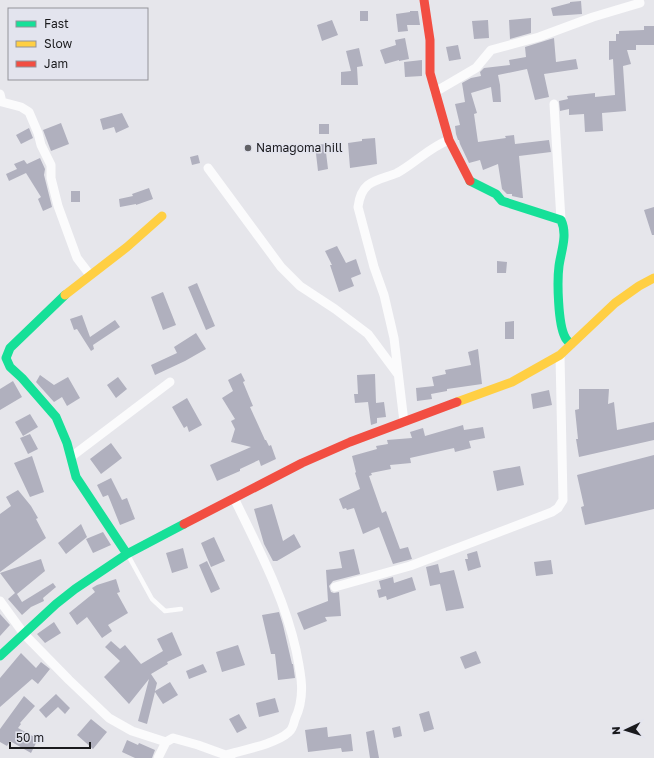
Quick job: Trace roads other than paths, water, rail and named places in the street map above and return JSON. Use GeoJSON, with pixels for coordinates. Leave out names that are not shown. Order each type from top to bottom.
{"type":"FeatureCollection","features":[{"type":"Feature","properties":{"kind":"street"},"geometry":{"type":"LineString","coordinates":[[424,0],[430,40],[430,73],[449,140],[469,181],[496,194],[502,201],[560,220]]}},
{"type":"Feature","properties":{"kind":"street"},"geometry":{"type":"LineString","coordinates":[[435,92],[476,68],[491,50],[539,37],[593,17],[640,3],[639,0]]}},
{"type":"Feature","properties":{"kind":"street"},"geometry":{"type":"LineString","coordinates":[[0,94],[2,102],[21,107],[29,112],[38,133],[41,145],[51,165],[51,178],[58,206],[77,258],[90,275]]}},
{"type":"Feature","properties":{"kind":"street"},"geometry":{"type":"LineString","coordinates":[[554,104],[560,220],[564,226],[564,243],[559,267],[559,316],[565,338],[571,344]]}},
{"type":"Feature","properties":{"kind":"street"},"geometry":{"type":"LineString","coordinates":[[404,422],[394,338],[384,295],[374,267],[358,207],[363,192],[369,185],[397,173],[437,146],[449,140]]}},
{"type":"Feature","properties":{"kind":"street"},"geometry":{"type":"LineString","coordinates":[[208,168],[281,267],[300,286],[336,309],[368,334],[398,374]]}},
{"type":"Feature","properties":{"kind":"street"},"geometry":{"type":"LineString","coordinates":[[127,554],[76,477],[67,443],[56,417],[4,364],[10,348],[60,299],[162,216]]}},
{"type":"Feature","properties":{"kind":"street"},"geometry":{"type":"LineString","coordinates":[[0,656],[56,604],[75,589],[127,554],[302,463],[350,442],[512,382],[560,356],[615,303],[639,286],[654,278]]}},
{"type":"Feature","properties":{"kind":"street"},"geometry":{"type":"LineString","coordinates":[[334,587],[410,566],[552,512],[558,508],[563,500],[560,356]]}},
{"type":"Feature","properties":{"kind":"street"},"geometry":{"type":"LineString","coordinates":[[71,457],[170,382]]}},
{"type":"Feature","properties":{"kind":"street"},"geometry":{"type":"LineString","coordinates":[[158,758],[166,742],[173,738],[230,756],[272,742],[290,732],[299,710],[303,690],[302,677],[290,625],[275,584],[234,498]]}},
{"type":"Feature","properties":{"kind":"street"},"geometry":{"type":"LineString","coordinates":[[0,601],[24,634],[109,718],[132,731],[166,742]]}},
{"type":"Feature","properties":{"kind":"lane"},"geometry":{"type":"LineString","coordinates":[[127,554],[152,600],[165,611],[181,609]]}},
{"type":"Feature","properties":{"kind":"place","name":"Namagoma hill"},"geometry":{"type":"Point","coordinates":[248,148]}}]}
